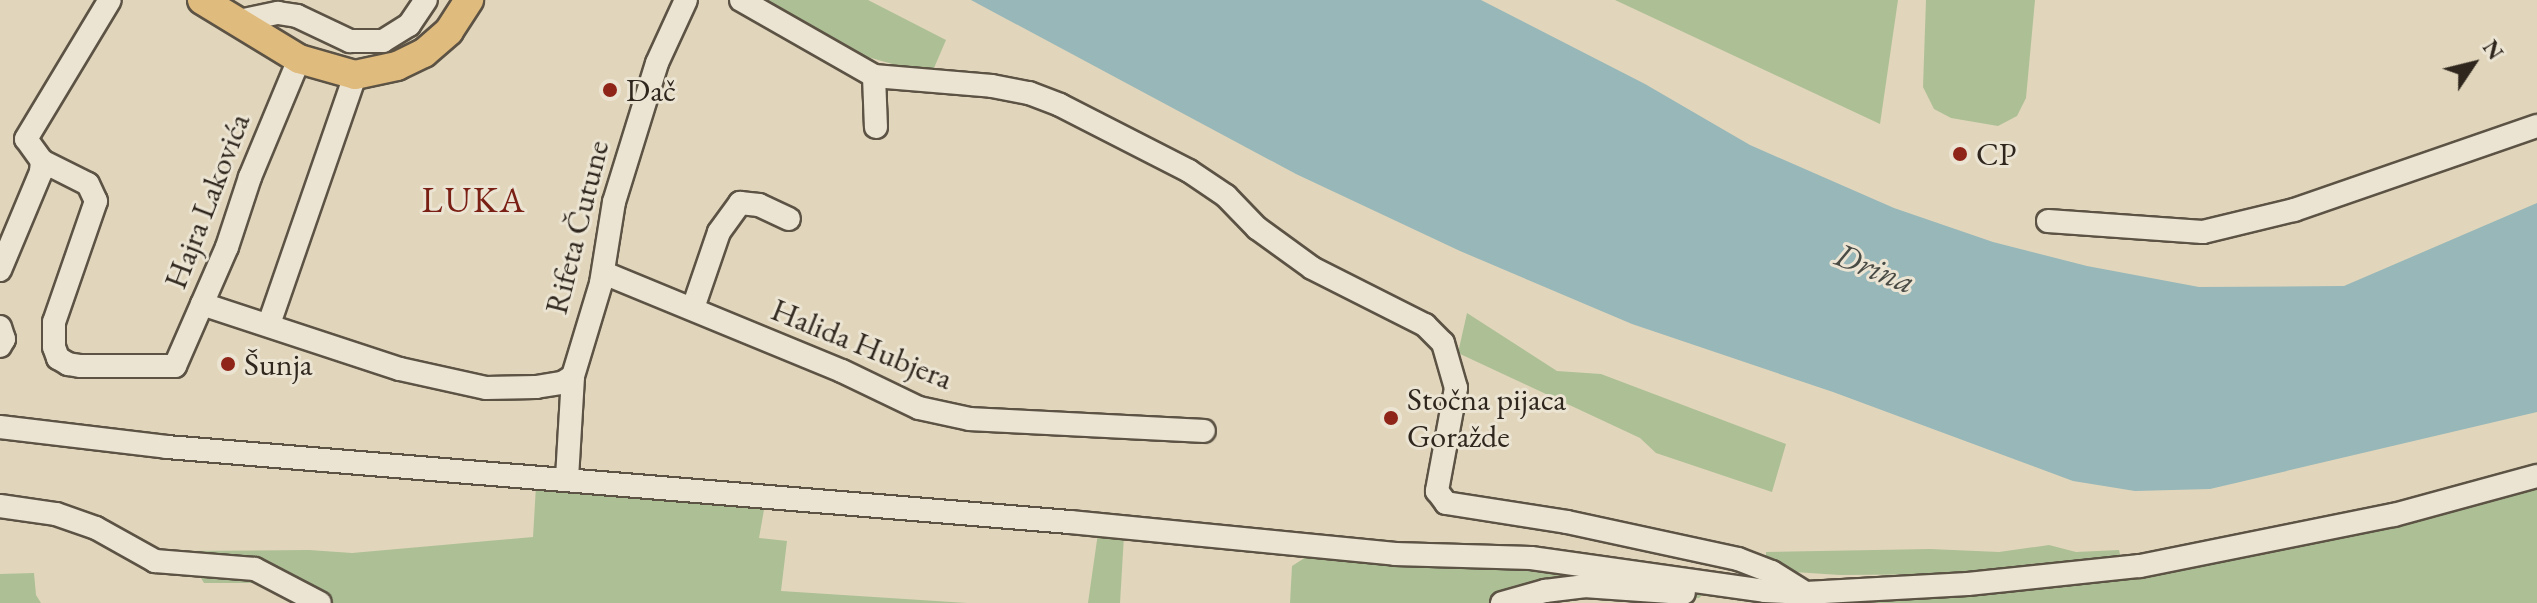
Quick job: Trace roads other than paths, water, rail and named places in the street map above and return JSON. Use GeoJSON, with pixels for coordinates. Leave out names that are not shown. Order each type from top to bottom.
{"type":"FeatureCollection","features":[{"type":"Feature","properties":{"kind":"main road"},"geometry":{"type":"LineString","coordinates":[[202,0],[299,59],[355,75],[386,70],[424,53],[449,31],[469,0]]}},
{"type":"Feature","properties":{"kind":"street"},"geometry":{"type":"LineString","coordinates":[[0,270],[41,172],[42,161],[26,139],[110,0]]}},
{"type":"Feature","properties":{"kind":"street"},"geometry":{"type":"LineString","coordinates":[[239,21],[278,13],[297,16],[350,41],[383,41],[409,25],[426,0]]}},
{"type":"Feature","properties":{"kind":"street","name":"Rifeta Čutune"},"geometry":{"type":"LineString","coordinates":[[567,478],[573,376],[604,273],[614,202],[657,63],[686,0]]}},
{"type":"Feature","properties":{"kind":"street"},"geometry":{"type":"LineString","coordinates":[[741,0],[874,76],[992,86],[1029,93],[1060,105],[1189,171],[1226,196],[1257,228],[1312,268],[1425,325],[1443,343],[1456,388],[1437,491],[1446,503],[1654,539],[1738,559],[1772,572],[1806,593]]}},
{"type":"Feature","properties":{"kind":"street","name":"Hajra Lakovića"},"geometry":{"type":"LineString","coordinates":[[42,161],[88,184],[96,201],[54,322],[54,347],[58,358],[81,366],[175,366],[299,59]]}},
{"type":"Feature","properties":{"kind":"street"},"geometry":{"type":"LineString","coordinates":[[269,324],[355,75]]}},
{"type":"Feature","properties":{"kind":"street"},"geometry":{"type":"LineString","coordinates":[[874,76],[876,127]]}},
{"type":"Feature","properties":{"kind":"street"},"geometry":{"type":"LineString","coordinates":[[2048,221],[2203,232],[2294,210],[2537,126]]}},
{"type":"Feature","properties":{"kind":"street"},"geometry":{"type":"LineString","coordinates":[[693,308],[719,232],[740,203],[759,205],[789,219]]}},
{"type":"Feature","properties":{"kind":"street","name":"Halida Hubjera"},"geometry":{"type":"LineString","coordinates":[[604,273],[842,371],[919,408],[970,419],[1204,431]]}},
{"type":"Feature","properties":{"kind":"street"},"geometry":{"type":"LineString","coordinates":[[202,304],[400,369],[486,388],[536,387],[562,383],[573,376]]}},
{"type":"Feature","properties":{"kind":"street"},"geometry":{"type":"LineString","coordinates":[[0,327],[4,339],[0,346]]}},
{"type":"Feature","properties":{"kind":"street"},"geometry":{"type":"LineString","coordinates":[[0,427],[273,457],[567,478],[1395,554],[1531,558],[1693,592]]}},
{"type":"Feature","properties":{"kind":"street"},"geometry":{"type":"LineString","coordinates":[[1502,603],[1545,591],[1584,586],[1693,592],[1806,593],[1968,584],[2140,566],[2394,515],[2537,476]]}},
{"type":"Feature","properties":{"kind":"street"},"geometry":{"type":"LineString","coordinates":[[0,506],[56,514],[96,528],[155,561],[255,569],[320,603]]}},
{"type":"Feature","properties":{"kind":"water","name":"Drina"},"geometry":{"type":"Polygon","coordinates":[[[971,0],[1481,0],[1645,84],[1750,145],[1894,208],[1993,242],[2087,266],[2199,287],[2344,286],[2537,203],[2537,412],[2210,489],[2135,491],[2073,481],[1833,392],[1632,324],[1460,251],[1296,174],[971,0]]]}},
{"type":"Feature","properties":{"kind":"place","name":"Dač"},"geometry":{"type":"Point","coordinates":[610,90]}},
{"type":"Feature","properties":{"kind":"place","name":"CP"},"geometry":{"type":"Point","coordinates":[1960,154]}},
{"type":"Feature","properties":{"kind":"place","name":"Šunja"},"geometry":{"type":"Point","coordinates":[228,364]}},
{"type":"Feature","properties":{"kind":"place","name":"Stočna pijaca Goražde"},"geometry":{"type":"Point","coordinates":[1391,418]}},
{"type":"Feature","properties":{"kind":"district","name":"LUKA"},"geometry":{"type":"Point","coordinates":[474,200]}}]}
